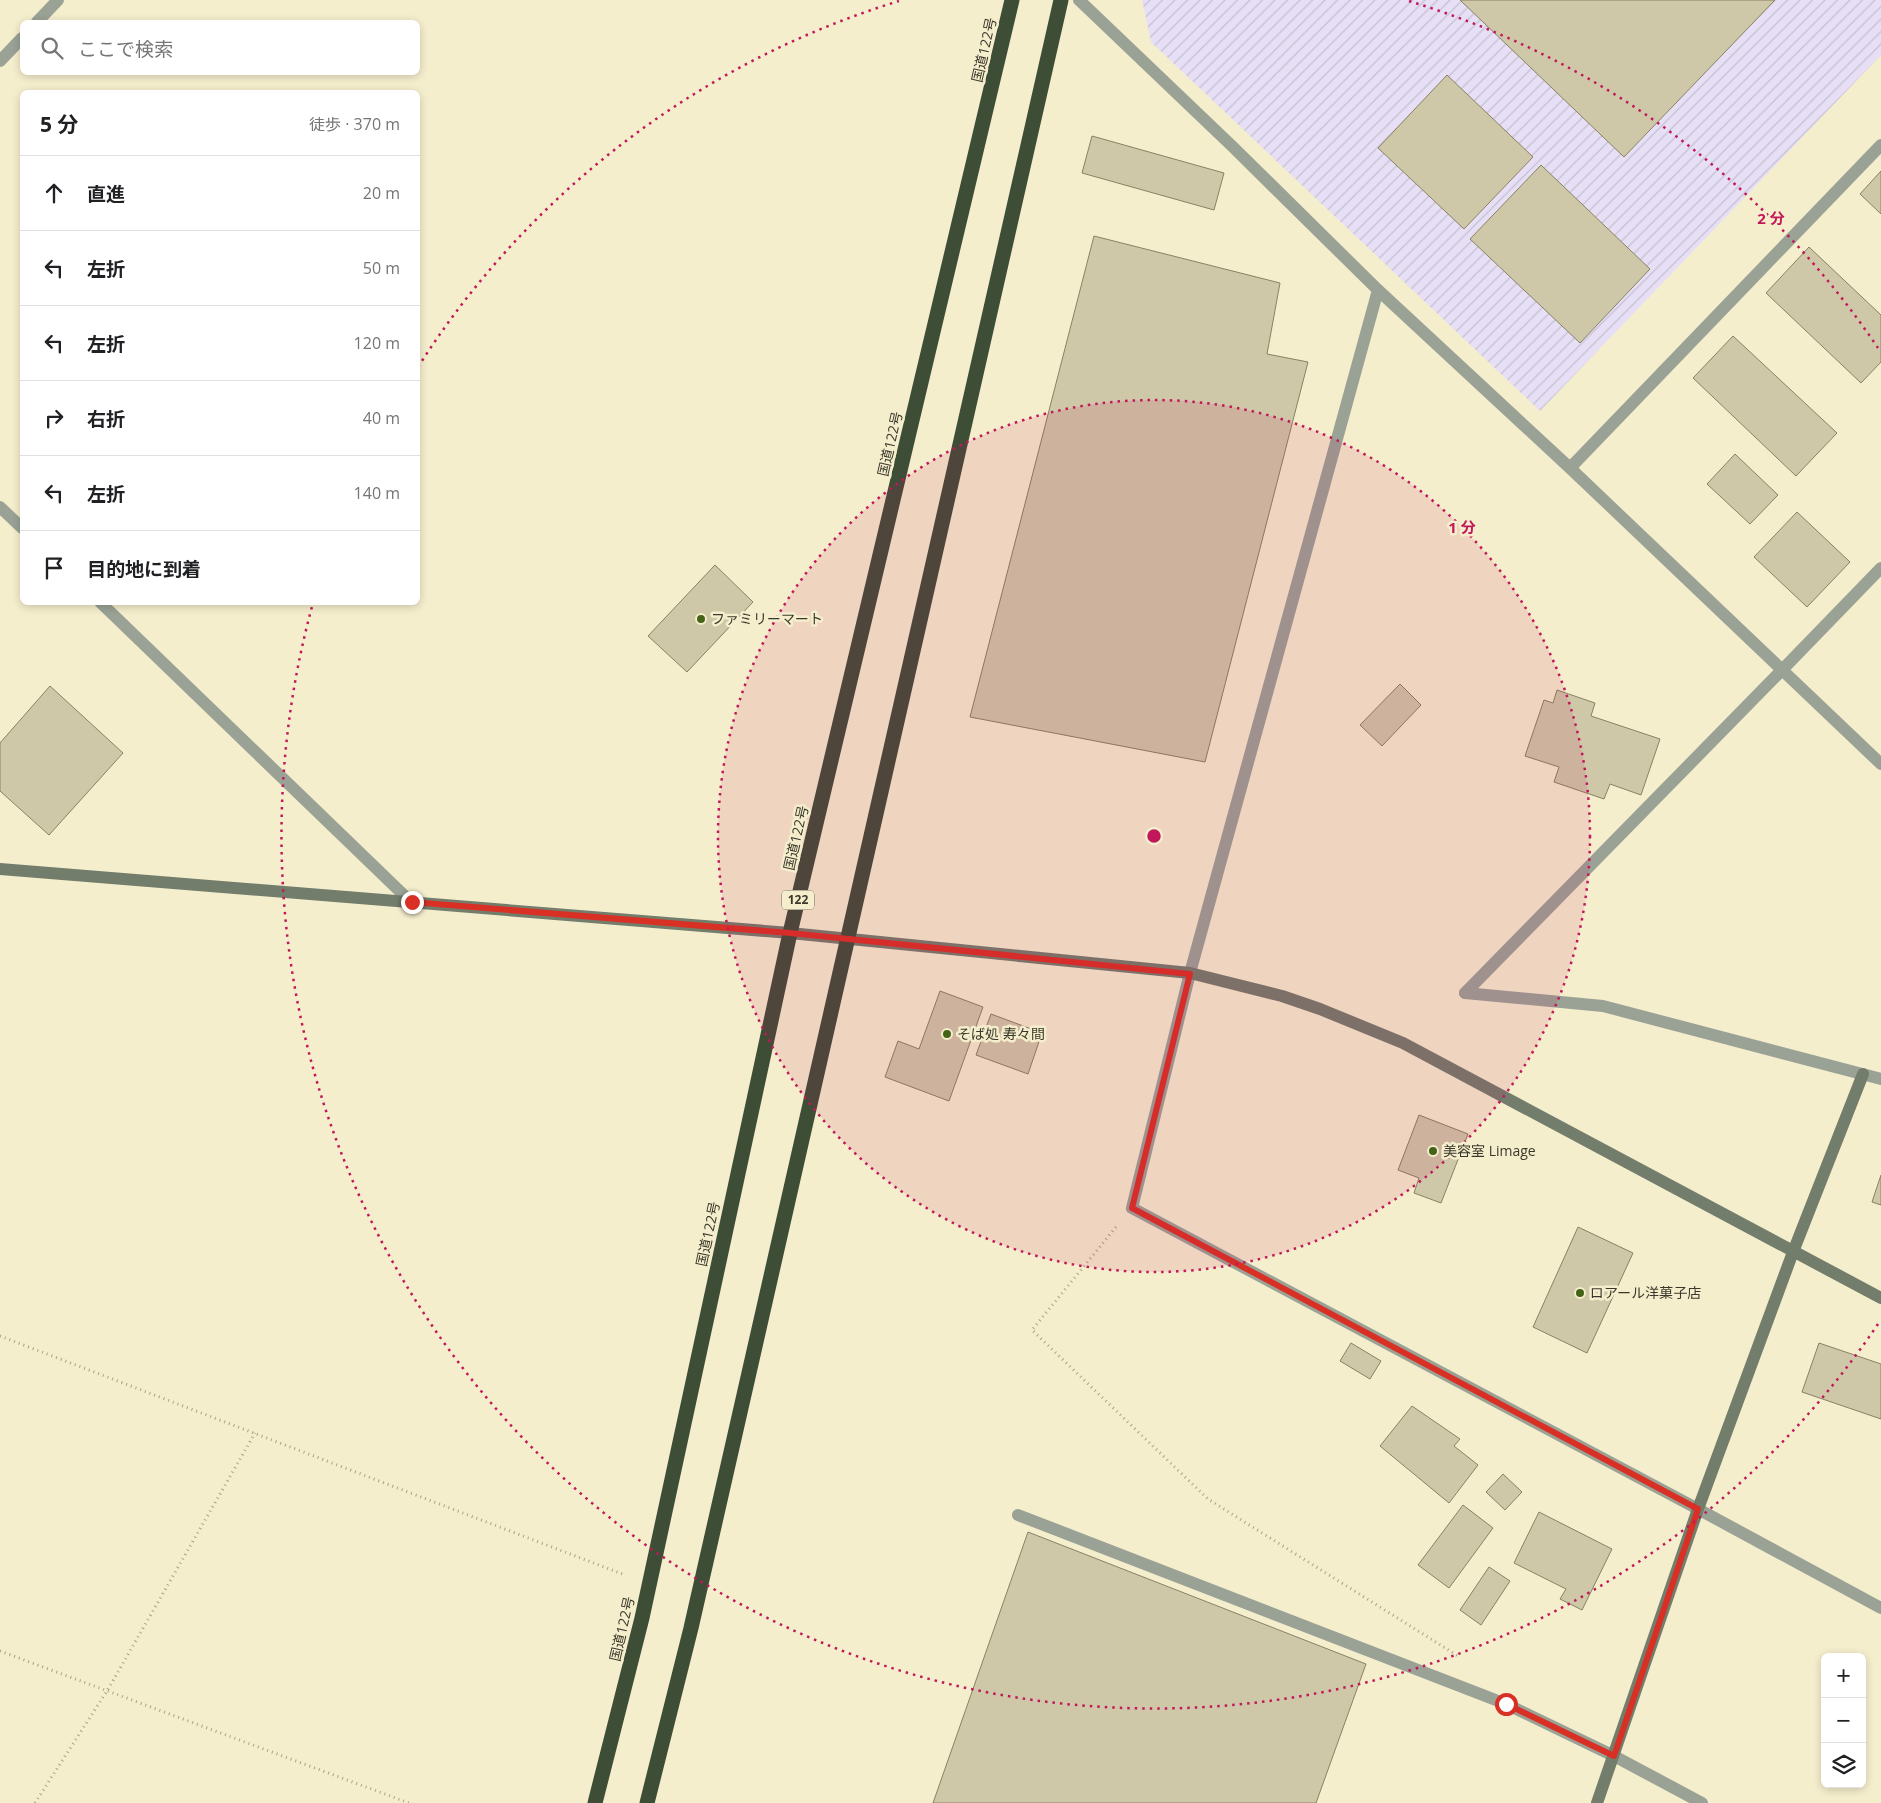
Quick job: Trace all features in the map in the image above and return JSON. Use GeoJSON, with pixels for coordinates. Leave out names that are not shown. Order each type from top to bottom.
{"type":"FeatureCollection","features":[{"type":"Feature","properties":{"kind":"highway","name":"国道122号"},"geometry":{"type":"LineString","coordinates":[[595,1803],[642,1618],[790,933],[1012,0]]}},
{"type":"Feature","properties":{"kind":"highway"},"geometry":{"type":"LineString","coordinates":[[647,1803],[691,1628],[1061,0]]}},
{"type":"Feature","properties":{"kind":"street"},"geometry":{"type":"LineString","coordinates":[[39,20],[58,0]]}},
{"type":"Feature","properties":{"kind":"street"},"geometry":{"type":"LineString","coordinates":[[1079,0],[1233,147],[1378,290],[1570,468],[1881,764]]}},
{"type":"Feature","properties":{"kind":"street"},"geometry":{"type":"LineString","coordinates":[[0,61],[20,40]]}},
{"type":"Feature","properties":{"kind":"street"},"geometry":{"type":"LineString","coordinates":[[1570,468],[1881,145]]}},
{"type":"Feature","properties":{"kind":"street"},"geometry":{"type":"LineString","coordinates":[[1378,290],[1190,974],[1132,1208],[1881,1608]]}},
{"type":"Feature","properties":{"kind":"street"},"geometry":{"type":"LineString","coordinates":[[0,507],[20,526]]}},
{"type":"Feature","properties":{"kind":"street"},"geometry":{"type":"LineString","coordinates":[[1881,568],[1465,993],[1603,1006],[1881,1079]]}},
{"type":"Feature","properties":{"kind":"street"},"geometry":{"type":"LineString","coordinates":[[103,605],[412,902]]}},
{"type":"Feature","properties":{"kind":"street"},"geometry":{"type":"LineString","coordinates":[[0,869],[790,933],[1190,974],[1282,996],[1320,1009],[1403,1043],[1881,1298]]}},
{"type":"Feature","properties":{"kind":"street"},"geometry":{"type":"LineString","coordinates":[[1597,1803],[1698,1509],[1793,1252],[1863,1074]]}},
{"type":"Feature","properties":{"kind":"street"},"geometry":{"type":"LineString","coordinates":[[1018,1515],[1506,1704],[1614,1756],[1702,1803]]}},
{"type":"Feature","properties":{"kind":"path"},"geometry":{"type":"LineString","coordinates":[[1132,1208],[1032,1330],[1208,1499],[1461,1658]]}},
{"type":"Feature","properties":{"kind":"path"},"geometry":{"type":"LineString","coordinates":[[0,1336],[649,1584]]}},
{"type":"Feature","properties":{"kind":"path"},"geometry":{"type":"LineString","coordinates":[[35,1803],[107,1691],[255,1433]]}},
{"type":"Feature","properties":{"kind":"path"},"geometry":{"type":"LineString","coordinates":[[0,1651],[409,1803]]}},
{"type":"Feature","properties":{"kind":"shaded area"},"geometry":{"type":"Polygon","coordinates":[[[1142,0],[1881,0],[1881,55],[1540,411],[1151,42],[1142,0]]]}},
{"type":"Feature","properties":{"kind":"building"},"geometry":{"type":"Polygon","coordinates":[[[1460,0],[1775,0],[1624,157],[1460,0]]]}},
{"type":"Feature","properties":{"kind":"building"},"geometry":{"type":"Polygon","coordinates":[[[1447,75],[1533,157],[1464,229],[1378,148],[1447,75]]]}},
{"type":"Feature","properties":{"kind":"building"},"geometry":{"type":"Polygon","coordinates":[[[1092,136],[1224,173],[1214,210],[1082,173],[1092,136]]]}},
{"type":"Feature","properties":{"kind":"building"},"geometry":{"type":"Polygon","coordinates":[[[1541,165],[1650,269],[1580,343],[1470,239],[1541,165]]]}},
{"type":"Feature","properties":{"kind":"building"},"geometry":{"type":"Polygon","coordinates":[[[1881,171],[1881,214],[1860,194],[1881,171]]]}},
{"type":"Feature","properties":{"kind":"building"},"geometry":{"type":"Polygon","coordinates":[[[1094,236],[1280,283],[1267,354],[1308,362],[1205,762],[970,717],[1094,236]]]}},
{"type":"Feature","properties":{"kind":"building"},"geometry":{"type":"Polygon","coordinates":[[[1809,247],[1881,315],[1881,362],[1861,383],[1766,293],[1809,247]]]}},
{"type":"Feature","properties":{"kind":"building"},"geometry":{"type":"Polygon","coordinates":[[[1733,336],[1837,433],[1796,476],[1693,378],[1733,336]]]}},
{"type":"Feature","properties":{"kind":"building"},"geometry":{"type":"Polygon","coordinates":[[[1735,454],[1778,495],[1750,524],[1707,484],[1735,454]]]}},
{"type":"Feature","properties":{"kind":"building"},"geometry":{"type":"Polygon","coordinates":[[[1797,512],[1850,562],[1807,607],[1754,557],[1797,512]]]}},
{"type":"Feature","properties":{"kind":"building","name":"ファミリーマート"},"geometry":{"type":"Polygon","coordinates":[[[715,565],[753,602],[687,672],[648,636],[715,565]]]}},
{"type":"Feature","properties":{"kind":"building"},"geometry":{"type":"Polygon","coordinates":[[[1400,684],[1421,705],[1382,746],[1360,725],[1400,684]]]}},
{"type":"Feature","properties":{"kind":"building"},"geometry":{"type":"Polygon","coordinates":[[[50,686],[123,753],[49,835],[0,791],[0,743],[50,686]]]}},
{"type":"Feature","properties":{"kind":"building"},"geometry":{"type":"Polygon","coordinates":[[[1557,690],[1595,703],[1591,716],[1660,739],[1641,795],[1610,784],[1604,799],[1554,782],[1559,767],[1525,756],[1544,700],[1553,703],[1557,690]]]}},
{"type":"Feature","properties":{"kind":"building"},"geometry":{"type":"Polygon","coordinates":[[[940,991],[983,1007],[949,1101],[885,1077],[898,1041],[919,1049],[940,991]]]}},
{"type":"Feature","properties":{"kind":"building"},"geometry":{"type":"Polygon","coordinates":[[[991,1014],[1042,1033],[1028,1074],[976,1055],[991,1014]]]}},
{"type":"Feature","properties":{"kind":"building"},"geometry":{"type":"Polygon","coordinates":[[[1419,1115],[1468,1134],[1441,1203],[1414,1193],[1419,1178],[1398,1170],[1419,1115]]]}},
{"type":"Feature","properties":{"kind":"building"},"geometry":{"type":"Polygon","coordinates":[[[1881,1175],[1881,1205],[1872,1202],[1881,1175]]]}},
{"type":"Feature","properties":{"kind":"building"},"geometry":{"type":"Polygon","coordinates":[[[1578,1227],[1633,1253],[1587,1353],[1533,1327],[1578,1227]]]}},
{"type":"Feature","properties":{"kind":"building"},"geometry":{"type":"Polygon","coordinates":[[[1351,1343],[1381,1361],[1370,1379],[1340,1361],[1351,1343]]]}},
{"type":"Feature","properties":{"kind":"building"},"geometry":{"type":"Polygon","coordinates":[[[1819,1343],[1881,1364],[1881,1419],[1802,1392],[1819,1343]]]}},
{"type":"Feature","properties":{"kind":"building"},"geometry":{"type":"Polygon","coordinates":[[[1412,1406],[1460,1439],[1454,1446],[1478,1465],[1449,1503],[1380,1446],[1412,1406]]]}},
{"type":"Feature","properties":{"kind":"building"},"geometry":{"type":"Polygon","coordinates":[[[1503,1474],[1522,1492],[1505,1510],[1486,1492],[1503,1474]]]}},
{"type":"Feature","properties":{"kind":"building"},"geometry":{"type":"Polygon","coordinates":[[[1463,1505],[1493,1528],[1449,1588],[1418,1565],[1463,1505]]]}},
{"type":"Feature","properties":{"kind":"building"},"geometry":{"type":"Polygon","coordinates":[[[1539,1512],[1612,1549],[1582,1610],[1560,1599],[1566,1589],[1514,1563],[1539,1512]]]}},
{"type":"Feature","properties":{"kind":"building"},"geometry":{"type":"Polygon","coordinates":[[[1028,1532],[1366,1664],[1316,1803],[933,1803],[1028,1532]]]}},
{"type":"Feature","properties":{"kind":"building"},"geometry":{"type":"Polygon","coordinates":[[[1489,1567],[1510,1581],[1481,1625],[1460,1610],[1489,1567]]]}},
{"type":"Feature","properties":{"kind":"place","name":"ファミリーマート"},"geometry":{"type":"Point","coordinates":[701,619]}},
{"type":"Feature","properties":{"kind":"place","name":"そば処 寿々間"},"geometry":{"type":"Point","coordinates":[947,1034]}},
{"type":"Feature","properties":{"kind":"place","name":"美容室 Limage"},"geometry":{"type":"Point","coordinates":[1433,1151]}},
{"type":"Feature","properties":{"kind":"place","name":"ロアール洋菓子店"},"geometry":{"type":"Point","coordinates":[1580,1293]}},
{"type":"Feature","properties":{"kind":"route"},"geometry":{"type":"LineString","coordinates":[[412,902],[790,933],[1190,974],[1132,1208],[1698,1509],[1614,1756],[1506,1704]]}}]}
